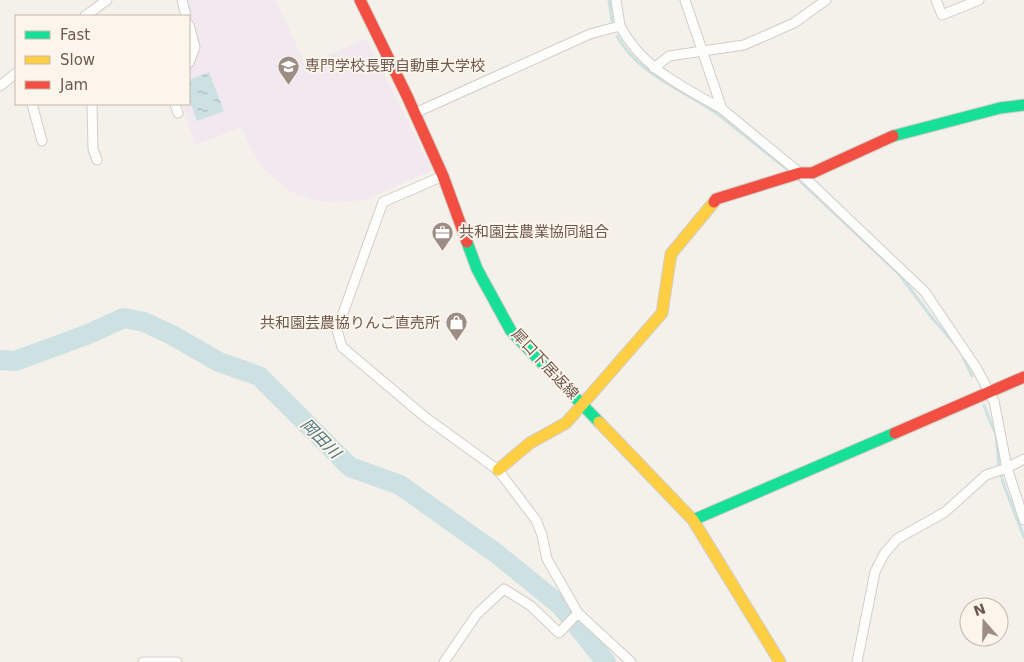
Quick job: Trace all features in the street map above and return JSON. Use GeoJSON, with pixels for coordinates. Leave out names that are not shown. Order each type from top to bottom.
{"type":"FeatureCollection","features":[{"type":"Feature","properties":{"kind":"street"},"geometry":{"type":"LineString","coordinates":[[91,11],[107,0]]}},
{"type":"Feature","properties":{"kind":"street"},"geometry":{"type":"LineString","coordinates":[[182,0],[186,15]]}},
{"type":"Feature","properties":{"kind":"street","name":"犀口下居返線"},"geometry":{"type":"LineString","coordinates":[[360,0],[443,176],[477,270],[511,331],[693,520],[780,662]]}},
{"type":"Feature","properties":{"kind":"street"},"geometry":{"type":"LineString","coordinates":[[616,0],[620,26],[628,40],[654,68],[722,109],[800,173],[925,292],[977,369],[994,401],[999,424],[1002,470],[1024,520]]}},
{"type":"Feature","properties":{"kind":"street"},"geometry":{"type":"LineString","coordinates":[[685,0],[722,109]]}},
{"type":"Feature","properties":{"kind":"street"},"geometry":{"type":"LineString","coordinates":[[654,68],[668,56],[744,45],[794,23],[826,0]]}},
{"type":"Feature","properties":{"kind":"street"},"geometry":{"type":"LineString","coordinates":[[936,0],[942,15],[979,0]]}},
{"type":"Feature","properties":{"kind":"street"},"geometry":{"type":"LineString","coordinates":[[414,113],[590,34],[620,26]]}},
{"type":"Feature","properties":{"kind":"street"},"geometry":{"type":"LineString","coordinates":[[190,29],[195,47],[190,60]]}},
{"type":"Feature","properties":{"kind":"street"},"geometry":{"type":"LineString","coordinates":[[0,86],[15,73]]}},
{"type":"Feature","properties":{"kind":"street"},"geometry":{"type":"LineString","coordinates":[[32,105],[42,141]]}},
{"type":"Feature","properties":{"kind":"street"},"geometry":{"type":"LineString","coordinates":[[92,105],[93,149],[97,160]]}},
{"type":"Feature","properties":{"kind":"street"},"geometry":{"type":"LineString","coordinates":[[498,470],[530,443],[566,423],[662,313],[671,254],[716,199],[800,173],[812,173],[898,132],[1000,108],[1024,105]]}},
{"type":"Feature","properties":{"kind":"street"},"geometry":{"type":"LineString","coordinates":[[443,176],[383,202],[337,330],[342,347],[425,417],[498,470],[536,520],[542,535],[547,559],[578,613],[631,662]]}},
{"type":"Feature","properties":{"kind":"street"},"geometry":{"type":"LineString","coordinates":[[693,520],[1024,377]]}},
{"type":"Feature","properties":{"kind":"street"},"geometry":{"type":"LineString","coordinates":[[857,662],[875,572],[884,554],[897,539],[945,512],[986,475],[1002,470],[1024,459]]}},
{"type":"Feature","properties":{"kind":"street"},"geometry":{"type":"LineString","coordinates":[[444,662],[478,614],[504,589],[531,606],[559,633],[578,613]]}},
{"type":"Feature","properties":{"kind":"street"},"geometry":{"type":"LineString","coordinates":[[143,662],[177,662]]}},
{"type":"Feature","properties":{"kind":"shaded area","name":"専門学校長野自動車大学校"},"geometry":{"type":"Polygon","coordinates":[[[186,0],[276,0],[305,65],[366,39],[432,170],[365,200],[317,201],[291,192],[265,170],[252,150],[241,127],[195,145],[182,105],[190,105],[190,66],[193,65],[191,17],[186,0]]]}},
{"type":"Feature","properties":{"kind":"water"},"geometry":{"type":"Polygon","coordinates":[[[209,72],[224,111],[197,121],[190,102],[190,80],[209,72]]]}},
{"type":"Feature","properties":{"kind":"waterway"},"geometry":{"type":"LineString","coordinates":[[609,0],[612,21]]}},
{"type":"Feature","properties":{"kind":"waterway"},"geometry":{"type":"LineString","coordinates":[[617,36],[626,50],[650,72],[719,115],[788,170]]}},
{"type":"Feature","properties":{"kind":"waterway"},"geometry":{"type":"LineString","coordinates":[[800,181],[899,274],[933,319],[960,350],[972,376]]}},
{"type":"Feature","properties":{"kind":"waterway","name":"岡田川"},"geometry":{"type":"LineString","coordinates":[[0,360],[15,361],[86,335],[124,318],[144,322],[172,335],[219,362],[259,376],[350,467],[400,485],[497,554],[561,606],[606,662]]}},
{"type":"Feature","properties":{"kind":"waterway"},"geometry":{"type":"LineString","coordinates":[[984,406],[996,435],[1003,483],[1024,537]]}},
{"type":"Feature","properties":{"kind":"traffic: fast"},"geometry":{"type":"LineString","coordinates":[[893,136],[1000,108],[1024,105]]}},
{"type":"Feature","properties":{"kind":"traffic: fast"},"geometry":{"type":"LineString","coordinates":[[467,242],[477,269],[511,331],[599,422]]}},
{"type":"Feature","properties":{"kind":"traffic: fast"},"geometry":{"type":"LineString","coordinates":[[693,520],[895,433]]}},
{"type":"Feature","properties":{"kind":"traffic: slow"},"geometry":{"type":"LineString","coordinates":[[498,470],[530,443],[566,423],[662,313],[671,254],[714,202]]}},
{"type":"Feature","properties":{"kind":"traffic: slow"},"geometry":{"type":"LineString","coordinates":[[599,422],[693,520],[780,662]]}},
{"type":"Feature","properties":{"kind":"traffic: jam"},"geometry":{"type":"LineString","coordinates":[[360,0],[407,96],[443,176],[467,242]]}},
{"type":"Feature","properties":{"kind":"traffic: jam"},"geometry":{"type":"LineString","coordinates":[[714,202],[716,199],[800,173],[812,173],[893,136]]}},
{"type":"Feature","properties":{"kind":"traffic: jam"},"geometry":{"type":"LineString","coordinates":[[895,433],[1024,377]]}},
{"type":"Feature","properties":{"kind":"place","name":"専門学校長野自動車大学校"},"geometry":{"type":"Point","coordinates":[289,85]}},
{"type":"Feature","properties":{"kind":"place","name":"共和園芸農業協同組合"},"geometry":{"type":"Point","coordinates":[443,251]}},
{"type":"Feature","properties":{"kind":"place","name":"共和園芸農協りんご直売所"},"geometry":{"type":"Point","coordinates":[456,342]}}]}
